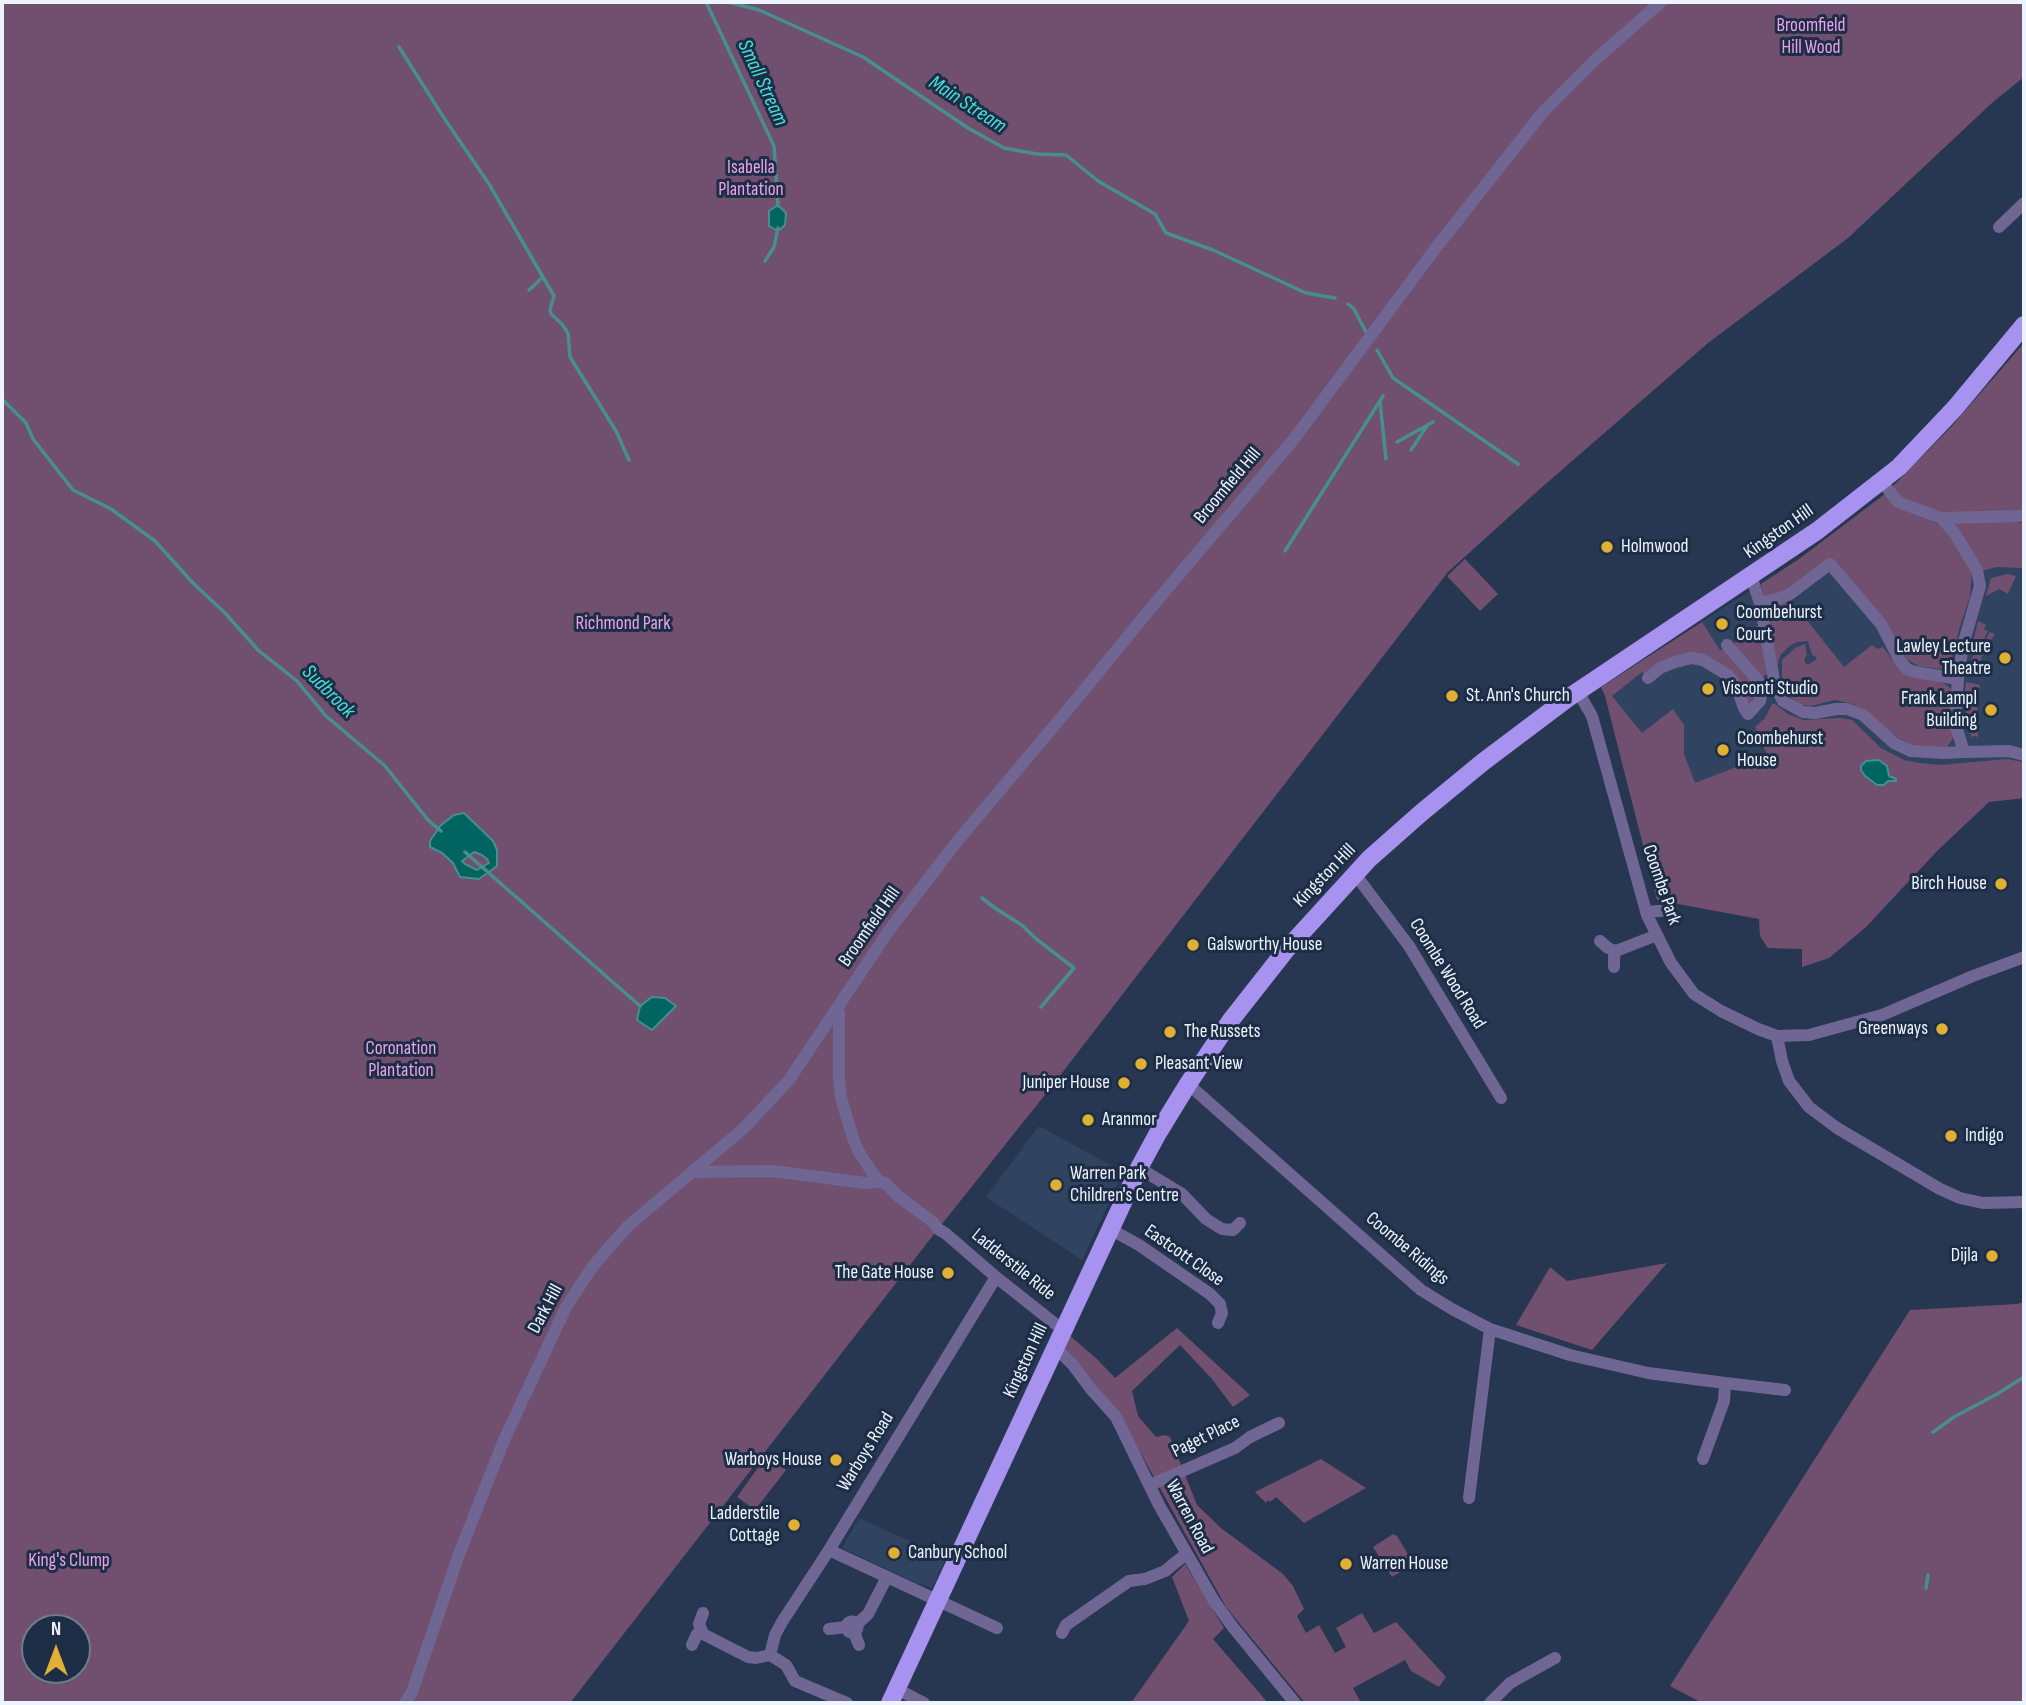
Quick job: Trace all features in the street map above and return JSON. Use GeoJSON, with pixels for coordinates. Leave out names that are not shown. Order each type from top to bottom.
{"type":"FeatureCollection","features":[{"type":"Feature","properties":{"kind":"main road","name":"Kingston Hill"},"geometry":{"type":"LineString","coordinates":[[894,1696],[1139,1168],[1188,1084],[1231,1020],[1286,950],[1355,874],[1405,827],[1472,771],[1540,718],[1817,531],[1882,482],[1920,447],[2024,325]]}},
{"type":"Feature","properties":{"kind":"street","name":"Broomfield Hill"},"geometry":{"type":"LineString","coordinates":[[837,1008],[890,929],[954,844],[1294,439],[1435,249],[1543,112],[1592,63],[1661,2]]}},
{"type":"Feature","properties":{"kind":"street"},"geometry":{"type":"LineString","coordinates":[[1999,227],[2024,203]]}},
{"type":"Feature","properties":{"kind":"street"},"geometry":{"type":"LineString","coordinates":[[1882,482],[1898,502],[1941,518],[2024,516]]}},
{"type":"Feature","properties":{"kind":"street"},"geometry":{"type":"LineString","coordinates":[[1941,518],[1953,531],[1977,570],[1980,586],[1963,645],[1958,679],[1955,723],[1964,752]]}},
{"type":"Feature","properties":{"kind":"street"},"geometry":{"type":"LineString","coordinates":[[1760,603],[1790,594],[1830,564],[1881,624],[1907,669],[1958,679]]}},
{"type":"Feature","properties":{"kind":"street"},"geometry":{"type":"LineString","coordinates":[[1648,678],[1660,668],[1675,662],[1690,658],[1703,660],[1728,676],[1736,685],[1748,714],[1760,701],[1768,681],[1760,603],[1751,576]]}},
{"type":"Feature","properties":{"kind":"street"},"geometry":{"type":"LineString","coordinates":[[1727,645],[1768,681],[1783,701],[1803,712],[1847,709],[1863,715],[1894,743],[1911,751],[2009,751],[2024,755]]}},
{"type":"Feature","properties":{"kind":"street","name":"Coombe Park"},"geometry":{"type":"LineString","coordinates":[[1578,692],[1592,716],[1646,912],[1671,963],[1694,993],[1721,1011],[1777,1036],[1809,1035],[1882,1015],[2024,957]]}},
{"type":"Feature","properties":{"kind":"street","name":"Coombe Wood Road"},"geometry":{"type":"LineString","coordinates":[[1355,874],[1409,946],[1501,1098]]}},
{"type":"Feature","properties":{"kind":"street"},"geometry":{"type":"LineString","coordinates":[[1646,912],[1671,910]]}},
{"type":"Feature","properties":{"kind":"street"},"geometry":{"type":"LineString","coordinates":[[1600,941],[1616,951],[1657,935]]}},
{"type":"Feature","properties":{"kind":"street"},"geometry":{"type":"LineString","coordinates":[[1614,967],[1616,951]]}},
{"type":"Feature","properties":{"kind":"street","name":"Dark Hill"},"geometry":{"type":"LineString","coordinates":[[405,1703],[412,1692],[459,1554],[504,1440],[566,1307],[593,1266],[628,1226],[743,1129],[789,1080],[837,1008]]}},
{"type":"Feature","properties":{"kind":"street","name":"Ladderstile Ride"},"geometry":{"type":"LineString","coordinates":[[837,1008],[839,1079],[845,1116],[860,1154],[879,1182],[885,1183],[899,1198],[933,1222],[996,1277],[1064,1329]]}},
{"type":"Feature","properties":{"kind":"street"},"geometry":{"type":"LineString","coordinates":[[1777,1036],[1789,1081],[1808,1107],[1837,1128],[1940,1189],[1961,1198],[1983,1203],[2024,1202]]}},
{"type":"Feature","properties":{"kind":"street","name":"Coombe Ridings"},"geometry":{"type":"LineString","coordinates":[[1188,1084],[1422,1290],[1490,1329],[1570,1355],[1648,1374],[1785,1390]]}},
{"type":"Feature","properties":{"kind":"street"},"geometry":{"type":"LineString","coordinates":[[1139,1168],[1182,1194],[1206,1219],[1222,1229],[1233,1230],[1240,1223]]}},
{"type":"Feature","properties":{"kind":"street"},"geometry":{"type":"LineString","coordinates":[[694,1172],[773,1171],[879,1182]]}},
{"type":"Feature","properties":{"kind":"street","name":"Eastcott Close"},"geometry":{"type":"LineString","coordinates":[[1110,1229],[1139,1245],[1210,1294],[1220,1304],[1222,1313],[1219,1323]]}},
{"type":"Feature","properties":{"kind":"street","name":"Warboys Road"},"geometry":{"type":"LineString","coordinates":[[771,1651],[782,1622],[996,1277]]}},
{"type":"Feature","properties":{"kind":"street"},"geometry":{"type":"LineString","coordinates":[[1469,1498],[1490,1329]]}},
{"type":"Feature","properties":{"kind":"street","name":"Warren Road"},"geometry":{"type":"LineString","coordinates":[[1055,1347],[1116,1417],[1186,1554],[1214,1601],[1295,1703]]}},
{"type":"Feature","properties":{"kind":"street"},"geometry":{"type":"LineString","coordinates":[[1703,1459],[1724,1401],[1726,1383]]}},
{"type":"Feature","properties":{"kind":"street","name":"Paget Place"},"geometry":{"type":"LineString","coordinates":[[1150,1485],[1235,1448],[1250,1437],[1279,1423]]}},
{"type":"Feature","properties":{"kind":"street"},"geometry":{"type":"LineString","coordinates":[[829,1550],[997,1628]]}},
{"type":"Feature","properties":{"kind":"street"},"geometry":{"type":"LineString","coordinates":[[1062,1633],[1066,1625],[1129,1581],[1165,1572],[1186,1554]]}},
{"type":"Feature","properties":{"kind":"street"},"geometry":{"type":"LineString","coordinates":[[829,1629],[852,1628],[868,1614],[887,1577]]}},
{"type":"Feature","properties":{"kind":"street"},"geometry":{"type":"LineString","coordinates":[[703,1613],[699,1625],[703,1634]]}},
{"type":"Feature","properties":{"kind":"street"},"geometry":{"type":"LineString","coordinates":[[852,1628],[859,1645]]}},
{"type":"Feature","properties":{"kind":"street"},"geometry":{"type":"LineString","coordinates":[[692,1645],[697,1634],[703,1634],[748,1657],[756,1658],[771,1651],[786,1665],[795,1681],[847,1703]]}},
{"type":"Feature","properties":{"kind":"street"},"geometry":{"type":"LineString","coordinates":[[1490,1703],[1510,1683],[1555,1658]]}},
{"type":"Feature","properties":{"kind":"street"},"geometry":{"type":"LineString","coordinates":[[894,1696],[924,1703]]}},
{"type":"Feature","properties":{"kind":"shaded area"},"geometry":{"type":"Polygon","coordinates":[[[778,205],[786,213],[785,225],[778,231],[769,226],[769,211],[778,205]]]}},
{"type":"Feature","properties":{"kind":"shaded area"},"geometry":{"type":"Polygon","coordinates":[[[2024,343],[2024,798],[1989,802],[1937,851],[1866,927],[1829,958],[1802,967],[1802,949],[1768,948],[1760,936],[1759,919],[1657,900],[1601,687],[1799,559],[1885,494],[1918,463],[2024,343]]]}},
{"type":"Feature","properties":{"kind":"shaded area"},"geometry":{"type":"Polygon","coordinates":[[[1879,760],[1887,766],[1889,776],[1896,781],[1877,785],[1865,776],[1861,766],[1866,761],[1879,760]]]}},
{"type":"Feature","properties":{"kind":"shaded area"},"geometry":{"type":"Polygon","coordinates":[[[464,813],[493,841],[497,850],[497,866],[479,879],[460,877],[453,863],[430,847],[430,841],[440,826],[454,815],[464,813]],[[474,852],[462,861],[477,870],[489,863],[482,855],[474,852]]]}},
{"type":"Feature","properties":{"kind":"shaded area"},"geometry":{"type":"Polygon","coordinates":[[[652,997],[665,998],[676,1006],[652,1030],[637,1020],[640,1006],[652,997]]]}},
{"type":"Feature","properties":{"kind":"shaded area","name":"Warren Park Children's Centre"},"geometry":{"type":"Polygon","coordinates":[[[1039,1126],[1123,1172],[1082,1260],[986,1197],[1039,1126]]]}},
{"type":"Feature","properties":{"kind":"shaded area","name":"Canbury School"},"geometry":{"type":"Polygon","coordinates":[[[859,1518],[946,1558],[932,1588],[842,1548],[859,1518]]]}},
{"type":"Feature","properties":{"kind":"green space","name":"Richmond Park"},"geometry":{"type":"Polygon","coordinates":[[[2,2],[2024,2],[2024,77],[1993,102],[1848,238],[1708,343],[1448,572],[1048,1091],[570,1703],[2,1703],[2,2]]]}},
{"type":"Feature","properties":{"kind":"green space"},"geometry":{"type":"Polygon","coordinates":[[[2024,343],[2024,513],[1943,514],[1900,499],[1890,489],[1952,426],[2024,343]]]}},
{"type":"Feature","properties":{"kind":"green space"},"geometry":{"type":"Polygon","coordinates":[[[1885,494],[1943,527],[1972,571],[1970,597],[1949,670],[1918,666],[1905,658],[1833,561],[1791,591],[1764,597],[1761,584],[1885,494]]]}},
{"type":"Feature","properties":{"kind":"green space"},"geometry":{"type":"Polygon","coordinates":[[[1950,522],[2024,523],[2024,568],[1997,567],[1982,571],[1950,522]]]}},
{"type":"Feature","properties":{"kind":"green space"},"geometry":{"type":"Polygon","coordinates":[[[1465,559],[1498,594],[1480,611],[1447,576],[1465,559]]]}},
{"type":"Feature","properties":{"kind":"green space"},"geometry":{"type":"Polygon","coordinates":[[[2008,574],[2016,576],[2008,594],[1999,589],[1986,596],[1991,578],[2008,574]]]}},
{"type":"Feature","properties":{"kind":"green space"},"geometry":{"type":"Polygon","coordinates":[[[1790,599],[1844,667],[1872,645],[1877,649],[1883,647],[1894,662],[1947,685],[1952,690],[1955,736],[1947,747],[1937,749],[1914,746],[1897,737],[1853,704],[1835,700],[1811,706],[1801,705],[1790,697],[1782,680],[1782,660],[1795,648],[1805,644],[1806,664],[1817,659],[1812,655],[1808,641],[1797,642],[1781,654],[1776,668],[1764,605],[1790,599]]]}},
{"type":"Feature","properties":{"kind":"green space"},"geometry":{"type":"Polygon","coordinates":[[[1978,621],[1986,625],[1984,629],[1988,631],[1984,639],[1976,643],[1969,659],[1978,621]]]}},
{"type":"Feature","properties":{"kind":"green space"},"geometry":{"type":"Polygon","coordinates":[[[1702,622],[1722,650],[1748,635],[1748,629],[1760,626],[1767,674],[1756,684],[1751,704],[1747,704],[1710,659],[1646,676],[1642,672],[1612,696],[1642,733],[1673,709],[1684,725],[1684,754],[1695,783],[1767,755],[1755,727],[1765,718],[1772,704],[1775,704],[1788,714],[1804,720],[1852,720],[1881,748],[1904,760],[1941,765],[2006,759],[2024,762],[2024,798],[1989,802],[1937,851],[1866,927],[1829,958],[1802,967],[1802,949],[1768,948],[1760,936],[1759,919],[1657,900],[1601,687],[1702,622]]]}},
{"type":"Feature","properties":{"kind":"green space"},"geometry":{"type":"Polygon","coordinates":[[[1990,632],[1995,634],[1985,648],[1979,665],[1971,661],[1977,645],[1986,639],[1990,632]]]}},
{"type":"Feature","properties":{"kind":"green space"},"geometry":{"type":"Polygon","coordinates":[[[1966,682],[1980,685],[1977,703],[1978,737],[1973,736],[1972,739],[1967,721],[1966,682]]]}},
{"type":"Feature","properties":{"kind":"green space"},"geometry":{"type":"Polygon","coordinates":[[[1667,1263],[1592,1350],[1516,1325],[1550,1267],[1567,1281],[1667,1263]]]}},
{"type":"Feature","properties":{"kind":"green space"},"geometry":{"type":"Polygon","coordinates":[[[2024,1302],[2024,1703],[1702,1703],[1670,1686],[1910,1310],[2024,1302]]]}},
{"type":"Feature","properties":{"kind":"green space"},"geometry":{"type":"Polygon","coordinates":[[[1177,1328],[1250,1395],[1233,1407],[1212,1379],[1180,1345],[1132,1391],[1138,1416],[1156,1437],[1170,1437],[1197,1505],[1221,1528],[1283,1574],[1293,1586],[1304,1609],[1297,1616],[1306,1633],[1319,1625],[1335,1653],[1346,1647],[1336,1628],[1362,1613],[1374,1633],[1396,1622],[1446,1677],[1439,1687],[1411,1671],[1405,1660],[1353,1688],[1361,1703],[1305,1703],[1226,1607],[1120,1416],[1064,1347],[1069,1335],[1115,1378],[1177,1328]]]}},
{"type":"Feature","properties":{"kind":"green space"},"geometry":{"type":"Polygon","coordinates":[[[767,1455],[786,1470],[755,1510],[737,1497],[767,1455]]]}},
{"type":"Feature","properties":{"kind":"green space"},"geometry":{"type":"Polygon","coordinates":[[[1321,1459],[1366,1488],[1304,1523],[1276,1497],[1266,1503],[1255,1492],[1321,1459]]]}},
{"type":"Feature","properties":{"kind":"green space"},"geometry":{"type":"Polygon","coordinates":[[[1393,1534],[1397,1536],[1414,1564],[1392,1577],[1373,1547],[1393,1534]]]}},
{"type":"Feature","properties":{"kind":"green space"},"geometry":{"type":"Polygon","coordinates":[[[1185,1564],[1224,1628],[1213,1639],[1268,1703],[1131,1703],[1189,1621],[1172,1577],[1185,1564]]]}},
{"type":"Feature","properties":{"kind":"waterway","name":"Small Stream"},"geometry":{"type":"LineString","coordinates":[[706,2],[774,146],[778,206]]}},
{"type":"Feature","properties":{"kind":"waterway","name":"Main Stream"},"geometry":{"type":"LineString","coordinates":[[728,2],[759,10],[863,57],[968,128],[1004,148],[1037,154],[1066,155],[1098,181],[1155,214],[1166,233],[1213,250],[1306,293],[1335,298]]}},
{"type":"Feature","properties":{"kind":"waterway"},"geometry":{"type":"LineString","coordinates":[[399,47],[489,184],[554,296],[551,314],[568,333],[570,357],[616,431],[629,460]]}},
{"type":"Feature","properties":{"kind":"waterway","name":"Small Stream"},"geometry":{"type":"LineString","coordinates":[[765,261],[774,247],[778,228]]}},
{"type":"Feature","properties":{"kind":"waterway"},"geometry":{"type":"LineString","coordinates":[[529,290],[543,277]]}},
{"type":"Feature","properties":{"kind":"waterway"},"geometry":{"type":"LineString","coordinates":[[1348,304],[1354,309],[1366,332]]}},
{"type":"Feature","properties":{"kind":"waterway"},"geometry":{"type":"LineString","coordinates":[[1377,350],[1393,378],[1518,464]]}},
{"type":"Feature","properties":{"kind":"waterway"},"geometry":{"type":"LineString","coordinates":[[1285,551],[1383,396]]}},
{"type":"Feature","properties":{"kind":"waterway","name":"Sudbrook"},"geometry":{"type":"LineString","coordinates":[[2,399],[26,423],[33,439],[73,490],[111,509],[155,541],[258,650],[297,681],[326,716],[385,766],[428,820],[441,831]]}},
{"type":"Feature","properties":{"kind":"waterway"},"geometry":{"type":"LineString","coordinates":[[1380,402],[1386,459]]}},
{"type":"Feature","properties":{"kind":"waterway"},"geometry":{"type":"LineString","coordinates":[[1397,442],[1433,422]]}},
{"type":"Feature","properties":{"kind":"waterway"},"geometry":{"type":"LineString","coordinates":[[1411,450],[1427,426]]}},
{"type":"Feature","properties":{"kind":"waterway","name":"Sudbrook"},"geometry":{"type":"LineString","coordinates":[[465,852],[640,1006]]}},
{"type":"Feature","properties":{"kind":"waterway"},"geometry":{"type":"LineString","coordinates":[[982,898],[1023,926],[1074,968],[1041,1007]]}},
{"type":"Feature","properties":{"kind":"waterway"},"geometry":{"type":"LineString","coordinates":[[1933,1432],[2024,1377]]}},
{"type":"Feature","properties":{"kind":"waterway"},"geometry":{"type":"LineString","coordinates":[[1926,1588],[1928,1575]]}},
{"type":"Feature","properties":{"kind":"place","name":"Holmwood"},"geometry":{"type":"Point","coordinates":[1607,547]}},
{"type":"Feature","properties":{"kind":"place","name":"Coombehurst Court"},"geometry":{"type":"Point","coordinates":[1722,624]}},
{"type":"Feature","properties":{"kind":"place","name":"Lawley Lecture Theatre"},"geometry":{"type":"Point","coordinates":[2005,658]}},
{"type":"Feature","properties":{"kind":"place","name":"Visconti Studio"},"geometry":{"type":"Point","coordinates":[1708,689]}},
{"type":"Feature","properties":{"kind":"place","name":"St. Ann's Church"},"geometry":{"type":"Point","coordinates":[1452,696]}},
{"type":"Feature","properties":{"kind":"place","name":"Frank Lampl Building"},"geometry":{"type":"Point","coordinates":[1991,710]}},
{"type":"Feature","properties":{"kind":"place","name":"Coombehurst House"},"geometry":{"type":"Point","coordinates":[1723,750]}},
{"type":"Feature","properties":{"kind":"place","name":"Birch House"},"geometry":{"type":"Point","coordinates":[2001,884]}},
{"type":"Feature","properties":{"kind":"place","name":"Galsworthy House"},"geometry":{"type":"Point","coordinates":[1193,945]}},
{"type":"Feature","properties":{"kind":"place","name":"Greenways"},"geometry":{"type":"Point","coordinates":[1942,1029]}},
{"type":"Feature","properties":{"kind":"place","name":"The Russets"},"geometry":{"type":"Point","coordinates":[1170,1032]}},
{"type":"Feature","properties":{"kind":"place","name":"Pleasant View"},"geometry":{"type":"Point","coordinates":[1141,1064]}},
{"type":"Feature","properties":{"kind":"place","name":"Juniper House"},"geometry":{"type":"Point","coordinates":[1124,1083]}},
{"type":"Feature","properties":{"kind":"place","name":"Aranmor"},"geometry":{"type":"Point","coordinates":[1088,1120]}},
{"type":"Feature","properties":{"kind":"place","name":"Indigo"},"geometry":{"type":"Point","coordinates":[1951,1136]}},
{"type":"Feature","properties":{"kind":"place","name":"Warren Park Children's Centre"},"geometry":{"type":"Point","coordinates":[1056,1185]}},
{"type":"Feature","properties":{"kind":"place","name":"Dijla"},"geometry":{"type":"Point","coordinates":[1992,1256]}},
{"type":"Feature","properties":{"kind":"place","name":"The Gate House"},"geometry":{"type":"Point","coordinates":[948,1273]}},
{"type":"Feature","properties":{"kind":"place","name":"Warboys House"},"geometry":{"type":"Point","coordinates":[836,1460]}},
{"type":"Feature","properties":{"kind":"place","name":"Ladderstile Cottage"},"geometry":{"type":"Point","coordinates":[794,1525]}},
{"type":"Feature","properties":{"kind":"place","name":"Canbury School"},"geometry":{"type":"Point","coordinates":[894,1553]}},
{"type":"Feature","properties":{"kind":"place","name":"Warren House"},"geometry":{"type":"Point","coordinates":[1346,1564]}},
{"type":"Feature","properties":{"kind":"park label","name":"Broomfield Hill Wood"},"geometry":{"type":"Point","coordinates":[1811,37]}},
{"type":"Feature","properties":{"kind":"park label","name":"Isabella Plantation"},"geometry":{"type":"Point","coordinates":[751,179]}},
{"type":"Feature","properties":{"kind":"park label","name":"Coronation Plantation"},"geometry":{"type":"Point","coordinates":[401,1060]}},
{"type":"Feature","properties":{"kind":"park label","name":"King's Clump"},"geometry":{"type":"Point","coordinates":[69,1561]}}]}
